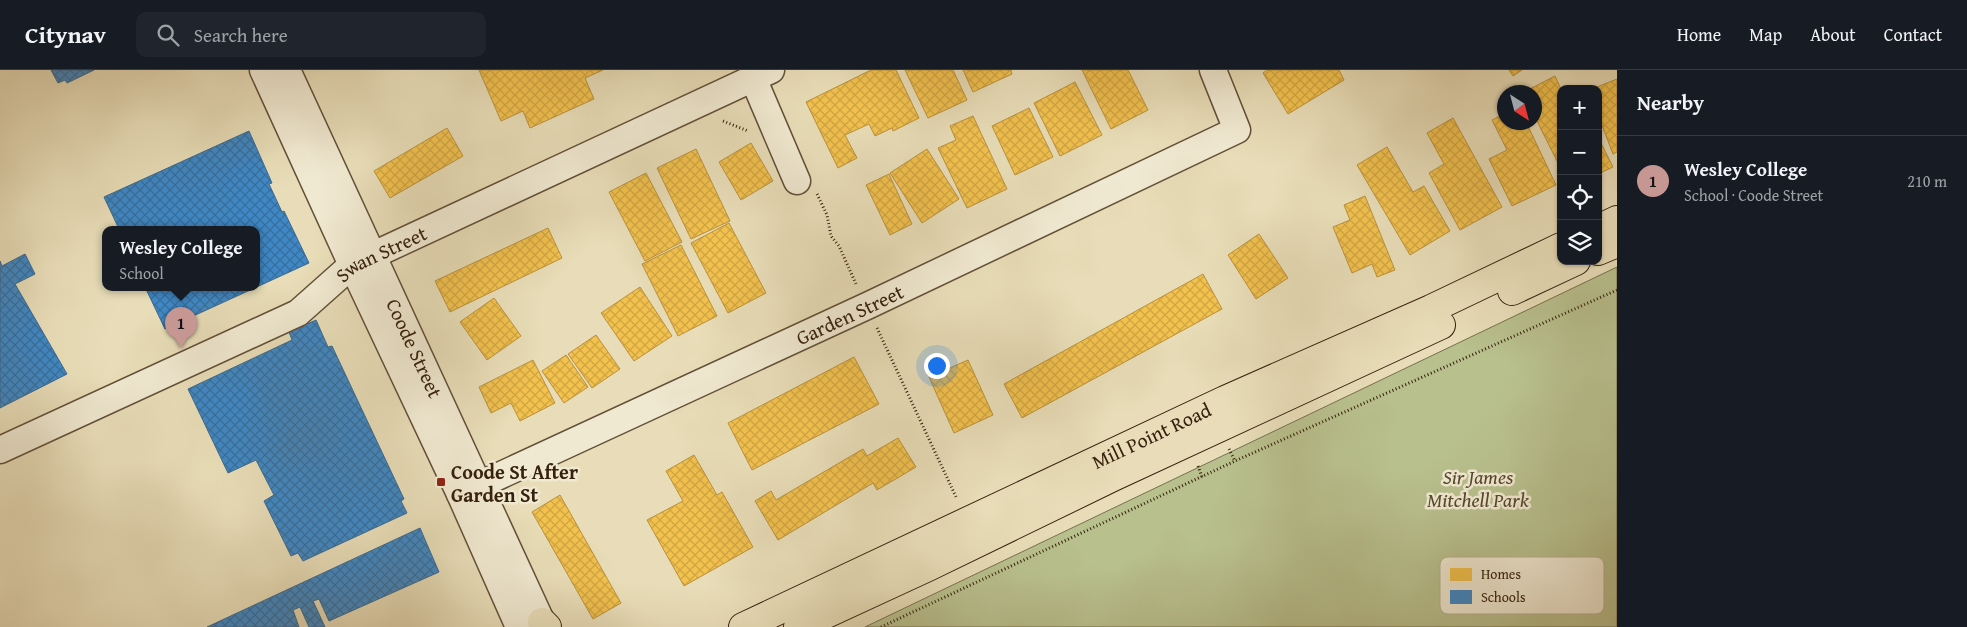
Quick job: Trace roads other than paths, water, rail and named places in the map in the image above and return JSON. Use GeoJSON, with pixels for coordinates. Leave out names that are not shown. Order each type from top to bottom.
{"type":"FeatureCollection","features":[{"type":"Feature","properties":{"kind":"main road"},"geometry":{"type":"LineString","coordinates":[[1602,227],[1617,220]]}},
{"type":"Feature","properties":{"kind":"main road"},"geometry":{"type":"LineString","coordinates":[[1602,249],[1617,243]]}},
{"type":"Feature","properties":{"kind":"main road","name":"Mill Point Road"},"geometry":{"type":"LineString","coordinates":[[743,627],[1225,400],[1431,309],[1557,249]]}},
{"type":"Feature","properties":{"kind":"main road","name":"Mill Point Road"},"geometry":{"type":"LineString","coordinates":[[798,627],[928,567],[1113,477],[1567,265]]}},
{"type":"Feature","properties":{"kind":"street","name":"Coode Street"},"geometry":{"type":"LineString","coordinates":[[263,70],[362,260],[469,490],[538,626]]}},
{"type":"Feature","properties":{"kind":"street","name":"Coode Street"},"geometry":{"type":"LineString","coordinates":[[287,70],[362,260]]}},
{"type":"Feature","properties":{"kind":"street","name":"Garden Street"},"geometry":{"type":"LineString","coordinates":[[469,490],[867,306],[1237,130],[1213,70]]}},
{"type":"Feature","properties":{"kind":"street","name":"Swan Street"},"geometry":{"type":"LineString","coordinates":[[0,450],[298,313],[362,260],[762,74]]}},
{"type":"Feature","properties":{"kind":"street"},"geometry":{"type":"LineString","coordinates":[[762,74],[797,181]]}},
{"type":"Feature","properties":{"kind":"place","name":"Wesley College"},"geometry":{"type":"Point","coordinates":[181,348]}},
{"type":"Feature","properties":{"kind":"place","name":"Coode St After Garden St"},"geometry":{"type":"Point","coordinates":[441,482]}},
{"type":"Feature","properties":{"kind":"park label","name":"Sir James Mitchell Park"},"geometry":{"type":"Point","coordinates":[1478,488]}}]}
